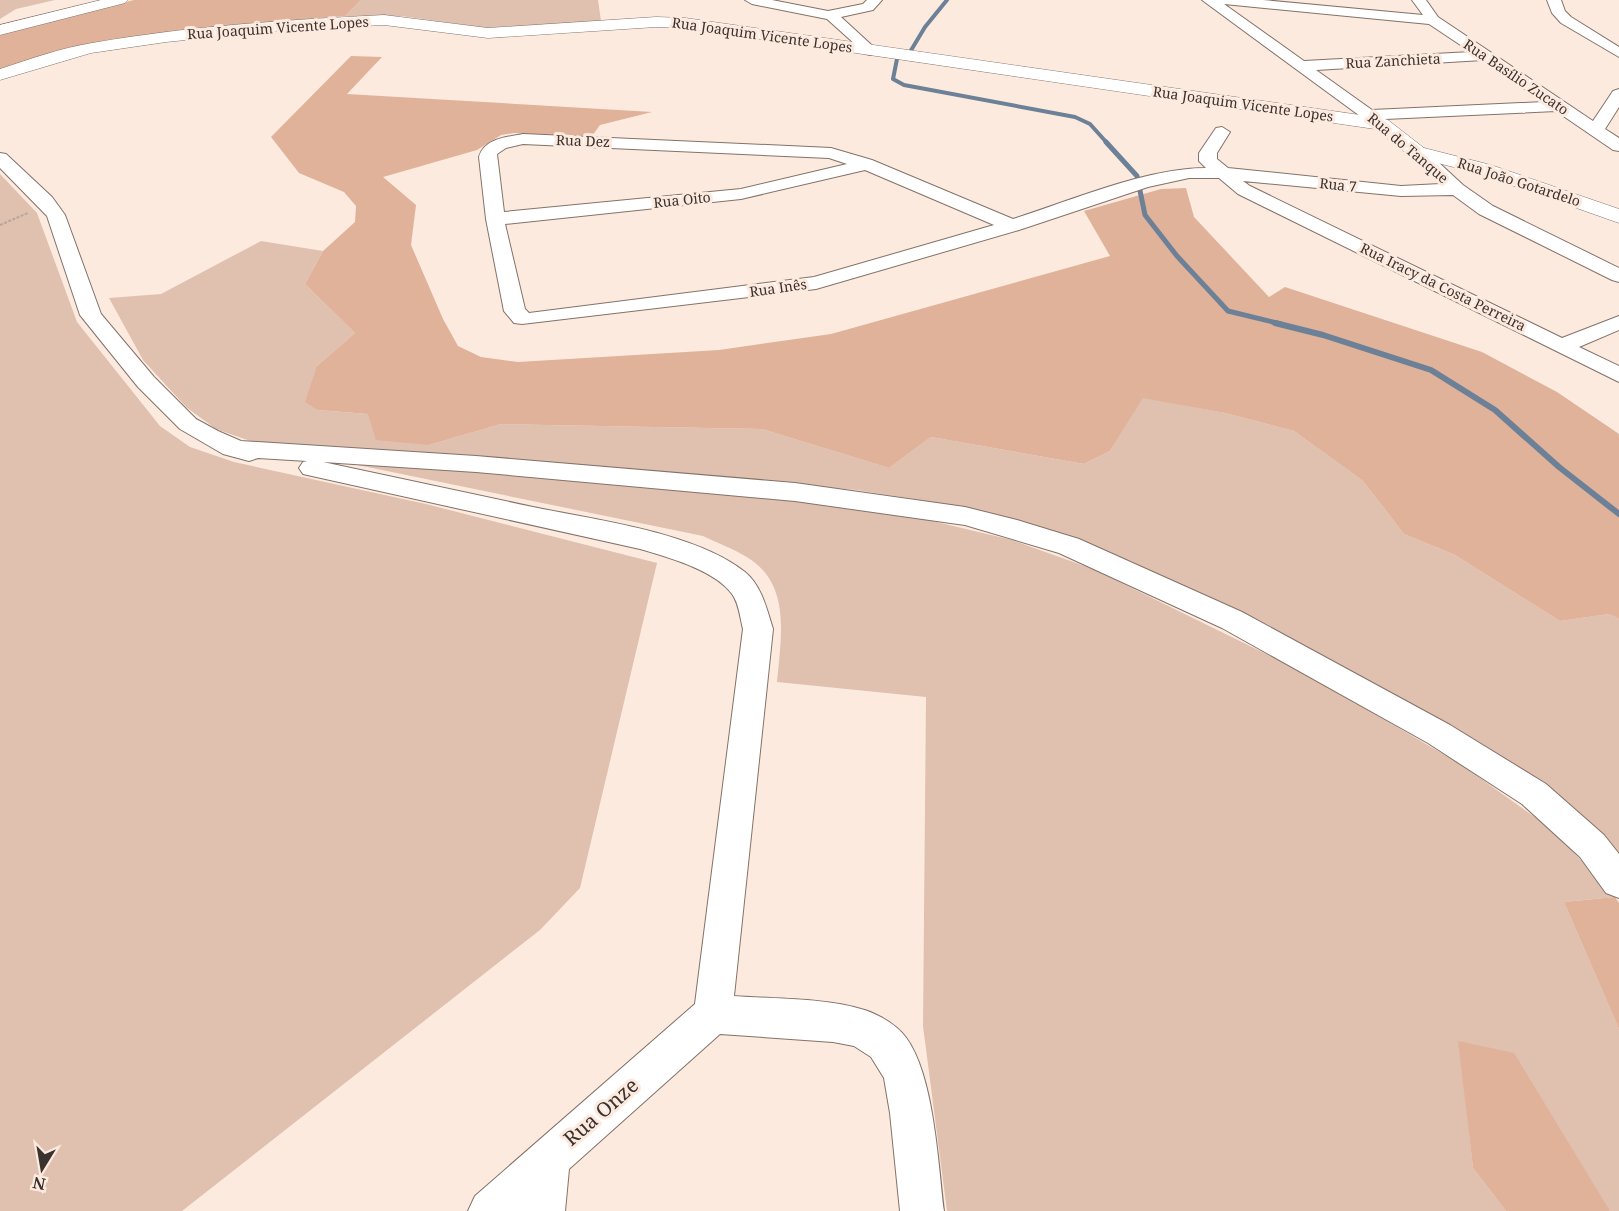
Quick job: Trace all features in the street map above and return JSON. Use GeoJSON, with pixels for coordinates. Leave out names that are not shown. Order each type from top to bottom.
{"type":"FeatureCollection","features":[{"type":"Feature","properties":{"kind":"street"},"geometry":{"type":"LineString","coordinates":[[0,30],[120,0]]}},
{"type":"Feature","properties":{"kind":"street"},"geometry":{"type":"LineString","coordinates":[[752,0],[829,15],[872,4]]}},
{"type":"Feature","properties":{"kind":"street","name":"Rua do Tanque"},"geometry":{"type":"LineString","coordinates":[[1209,0],[1417,152],[1470,200],[1509,222],[1619,276]]}},
{"type":"Feature","properties":{"kind":"street"},"geometry":{"type":"LineString","coordinates":[[1220,0],[1433,20]]}},
{"type":"Feature","properties":{"kind":"street","name":"Rua Basílio Zucato"},"geometry":{"type":"LineString","coordinates":[[1419,0],[1433,20],[1619,147]]}},
{"type":"Feature","properties":{"kind":"street"},"geometry":{"type":"LineString","coordinates":[[1554,0],[1558,13],[1566,20],[1619,53]]}},
{"type":"Feature","properties":{"kind":"street"},"geometry":{"type":"LineString","coordinates":[[845,27],[872,4]]}},
{"type":"Feature","properties":{"kind":"street"},"geometry":{"type":"LineString","coordinates":[[829,15],[871,51]]}},
{"type":"Feature","properties":{"kind":"street","name":"Rua Joaquim Vicente Lopes"},"geometry":{"type":"LineString","coordinates":[[0,75],[54,57],[100,46],[208,32],[346,21],[397,21],[488,33],[670,22],[1375,120],[1558,106]]}},
{"type":"Feature","properties":{"kind":"street","name":"Rua Zanchieta"},"geometry":{"type":"LineString","coordinates":[[1302,66],[1483,56]]}},
{"type":"Feature","properties":{"kind":"street"},"geometry":{"type":"LineString","coordinates":[[1596,130],[1619,94]]}},
{"type":"Feature","properties":{"kind":"street"},"geometry":{"type":"LineString","coordinates":[[1221,173],[1211,165],[1207,157],[1222,132]]}},
{"type":"Feature","properties":{"kind":"street","name":"Rua Dez"},"geometry":{"type":"LineString","coordinates":[[537,319],[522,318],[515,311],[495,219],[488,157],[494,147],[511,140],[532,139],[815,151],[843,156],[866,164]]}},
{"type":"Feature","properties":{"kind":"street","name":"Rua João Gotardelo"},"geometry":{"type":"LineString","coordinates":[[1417,152],[1475,166],[1619,216]]}},
{"type":"Feature","properties":{"kind":"street"},"geometry":{"type":"LineString","coordinates":[[0,158],[48,204],[56,215],[92,315],[146,382],[188,424],[232,448],[279,461],[620,534],[691,556],[719,568],[738,581],[750,600],[758,629],[755,674],[713,1014],[833,1023],[861,1028],[885,1044],[903,1071],[911,1113],[922,1211]]}},
{"type":"Feature","properties":{"kind":"street"},"geometry":{"type":"LineString","coordinates":[[866,164],[1012,226]]}},
{"type":"Feature","properties":{"kind":"street","name":"Rua Oito"},"geometry":{"type":"LineString","coordinates":[[495,219],[741,194],[866,164]]}},
{"type":"Feature","properties":{"kind":"street","name":"Rua Inês"},"geometry":{"type":"LineString","coordinates":[[537,319],[816,283],[1012,226],[1160,178],[1189,173],[1221,173]]}},
{"type":"Feature","properties":{"kind":"street","name":"Rua 7"},"geometry":{"type":"LineString","coordinates":[[1221,173],[1401,191],[1457,189]]}},
{"type":"Feature","properties":{"kind":"street","name":"Rua Iracy da Costa Perreira"},"geometry":{"type":"LineString","coordinates":[[1221,173],[1244,190],[1619,375]]}},
{"type":"Feature","properties":{"kind":"street"},"geometry":{"type":"LineString","coordinates":[[1262,177],[1266,201]]}},
{"type":"Feature","properties":{"kind":"street"},"geometry":{"type":"LineString","coordinates":[[1562,346],[1619,322]]}},
{"type":"Feature","properties":{"kind":"street"},"geometry":{"type":"LineString","coordinates":[[232,448],[488,465],[795,492],[964,516],[1027,532],[1069,546],[1232,620],[1439,734],[1534,794],[1592,846],[1619,881]]}},
{"type":"Feature","properties":{"kind":"street","name":"Rua Onze"},"geometry":{"type":"LineString","coordinates":[[490,1211],[713,1014]]}},
{"type":"Feature","properties":{"kind":"street"},"geometry":{"type":"LineString","coordinates":[[543,1211],[549,1158]]}},
{"type":"Feature","properties":{"kind":"path"},"geometry":{"type":"LineString","coordinates":[[0,225],[48,204]]}},
{"type":"Feature","properties":{"kind":"shaded area"},"geometry":{"type":"Polygon","coordinates":[[[0,0],[55,0],[16,9],[0,19],[0,0]]]}},
{"type":"Feature","properties":{"kind":"shaded area"},"geometry":{"type":"Polygon","coordinates":[[[134,0],[361,0],[345,16],[153,35],[0,71],[0,34],[134,0]]]}},
{"type":"Feature","properties":{"kind":"shaded area"},"geometry":{"type":"Polygon","coordinates":[[[361,0],[598,0],[601,21],[486,28],[401,16],[345,16],[361,0]]]}},
{"type":"Feature","properties":{"kind":"shaded area"},"geometry":{"type":"Polygon","coordinates":[[[351,56],[382,57],[347,94],[652,112],[600,125],[592,136],[514,133],[501,135],[477,150],[383,177],[416,205],[411,245],[443,319],[458,346],[481,357],[518,362],[719,350],[831,334],[1110,256],[1084,211],[1161,189],[1186,188],[1194,217],[1269,297],[1285,287],[1482,352],[1557,392],[1619,434],[1619,619],[1609,614],[1560,621],[1455,555],[1404,534],[1363,481],[1294,431],[1225,413],[1143,398],[1110,451],[1084,464],[931,437],[889,468],[762,429],[501,424],[429,445],[376,440],[368,414],[318,410],[305,402],[317,366],[355,333],[305,284],[323,251],[355,222],[356,206],[344,192],[299,173],[271,137],[351,56]]]}},
{"type":"Feature","properties":{"kind":"shaded area"},"geometry":{"type":"Polygon","coordinates":[[[0,174],[37,213],[77,322],[160,426],[190,447],[234,462],[426,504],[657,563],[580,888],[540,930],[182,1211],[0,1211],[0,174]]]}},
{"type":"Feature","properties":{"kind":"shaded area"},"geometry":{"type":"Polygon","coordinates":[[[261,241],[323,251],[305,284],[355,333],[317,366],[318,410],[368,414],[429,445],[501,424],[762,429],[889,468],[931,437],[1084,464],[1110,451],[1143,397],[1225,413],[1294,431],[1363,481],[1404,534],[1455,555],[1560,621],[1609,614],[1619,619],[1619,861],[1544,788],[1031,526],[952,505],[856,490],[425,453],[259,444],[216,429],[186,407],[143,360],[109,298],[161,294],[261,241]]]}},
{"type":"Feature","properties":{"kind":"shaded area"},"geometry":{"type":"Polygon","coordinates":[[[338,461],[494,470],[831,504],[924,519],[1012,540],[1093,569],[1305,673],[1460,764],[1553,830],[1615,897],[1564,902],[1619,1029],[1619,1211],[1610,1211],[1459,1041],[1473,1168],[1506,1211],[947,1211],[923,1026],[926,697],[777,682],[780,612],[777,596],[770,581],[760,567],[745,556],[703,536],[338,461]]]}},
{"type":"Feature","properties":{"kind":"shaded area"},"geometry":{"type":"Polygon","coordinates":[[[1615,897],[1619,903],[1619,1029],[1564,902],[1615,897]]]}},
{"type":"Feature","properties":{"kind":"shaded area"},"geometry":{"type":"Polygon","coordinates":[[[1458,1041],[1514,1053],[1610,1211],[1506,1211],[1473,1168],[1458,1041]]]}},
{"type":"Feature","properties":{"kind":"waterway"},"geometry":{"type":"LineString","coordinates":[[947,0],[925,27],[910,52],[897,59],[893,79],[904,85],[1075,117],[1090,124],[1108,144]]}},
{"type":"Feature","properties":{"kind":"waterway"},"geometry":{"type":"LineString","coordinates":[[1106,142],[1137,176],[1145,215],[1177,256],[1228,311],[1281,324]]}},
{"type":"Feature","properties":{"kind":"waterway"},"geometry":{"type":"LineString","coordinates":[[1275,323],[1323,335],[1431,370],[1495,410],[1559,467],[1619,514]]}}]}
